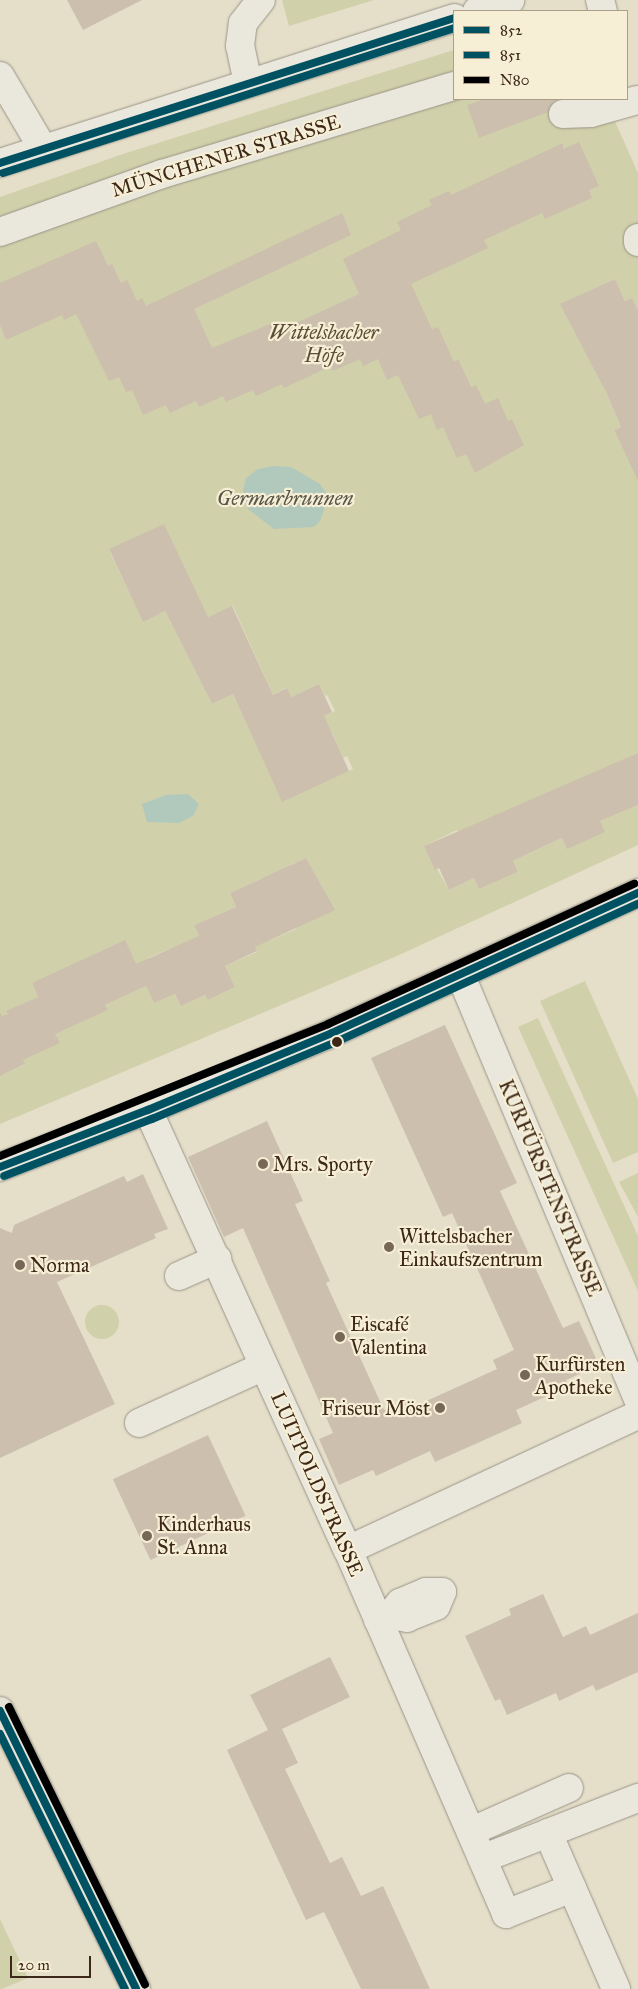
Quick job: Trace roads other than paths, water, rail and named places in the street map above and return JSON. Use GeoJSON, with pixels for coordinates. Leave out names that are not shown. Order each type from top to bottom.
{"type":"FeatureCollection","features":[{"type":"Feature","properties":{"kind":"main road"},"geometry":{"type":"LineString","coordinates":[[0,1712],[136,1989]]}},
{"type":"Feature","properties":{"kind":"street"},"geometry":{"type":"LineString","coordinates":[[248,83],[241,38],[243,23],[261,0]]}},
{"type":"Feature","properties":{"kind":"street"},"geometry":{"type":"LineString","coordinates":[[480,10],[510,0]]}},
{"type":"Feature","properties":{"kind":"street"},"geometry":{"type":"LineString","coordinates":[[0,163],[42,147],[453,18]]}},
{"type":"Feature","properties":{"kind":"street"},"geometry":{"type":"LineString","coordinates":[[0,76],[42,147]]}},
{"type":"Feature","properties":{"kind":"street","name":"MÜNCHENER STRASSE"},"geometry":{"type":"LineString","coordinates":[[0,232],[162,174],[453,86]]}},
{"type":"Feature","properties":{"kind":"street"},"geometry":{"type":"LineString","coordinates":[[562,114],[591,113],[614,100]]}},
{"type":"Feature","properties":{"kind":"street"},"geometry":{"type":"LineString","coordinates":[[0,1167],[148,1110],[461,976],[638,893]]}},
{"type":"Feature","properties":{"kind":"street","name":"KURFÜRSTENSTRASSE"},"geometry":{"type":"LineString","coordinates":[[461,976],[638,1400]]}},
{"type":"Feature","properties":{"kind":"street","name":"LUITPOLDSTRASSE"},"geometry":{"type":"LineString","coordinates":[[148,1110],[348,1550],[384,1617],[506,1914],[572,1888]]}},
{"type":"Feature","properties":{"kind":"street"},"geometry":{"type":"LineString","coordinates":[[179,1276],[217,1259]]}},
{"type":"Feature","properties":{"kind":"street"},"geometry":{"type":"LineString","coordinates":[[144,1413],[261,1359]]}},
{"type":"Feature","properties":{"kind":"street"},"geometry":{"type":"LineString","coordinates":[[348,1550],[638,1415]]}},
{"type":"Feature","properties":{"kind":"street"},"geometry":{"type":"LineString","coordinates":[[472,1831],[569,1788]]}},
{"type":"Feature","properties":{"kind":"street"},"geometry":{"type":"LineString","coordinates":[[484,1858],[638,1798]]}},
{"type":"Feature","properties":{"kind":"street"},"geometry":{"type":"LineString","coordinates":[[548,1833],[616,1989]]}},
{"type":"Feature","properties":{"kind":"water","name":"Germarbrunnen"},"geometry":{"type":"Polygon","coordinates":[[[273,466],[291,467],[320,484],[326,493],[326,504],[320,521],[314,527],[274,529],[248,509],[243,490],[246,478],[258,469],[273,466]]]}},
{"type":"Feature","properties":{"kind":"water"},"geometry":{"type":"Polygon","coordinates":[[[188,794],[199,804],[193,816],[179,823],[147,822],[142,804],[166,795],[188,794]]]}},
{"type":"Feature","properties":{"kind":"place","name":"Mrs. Sporty"},"geometry":{"type":"Point","coordinates":[263,1164]}},
{"type":"Feature","properties":{"kind":"place","name":"Wittelsbacher Einkaufszentrum"},"geometry":{"type":"Point","coordinates":[389,1247]}},
{"type":"Feature","properties":{"kind":"place","name":"Norma"},"geometry":{"type":"Point","coordinates":[20,1265]}},
{"type":"Feature","properties":{"kind":"place","name":"Eiscafé Valentina"},"geometry":{"type":"Point","coordinates":[340,1337]}},
{"type":"Feature","properties":{"kind":"place","name":"Kurfürsten Apotheke"},"geometry":{"type":"Point","coordinates":[525,1375]}},
{"type":"Feature","properties":{"kind":"place","name":"Friseur Möst"},"geometry":{"type":"Point","coordinates":[440,1408]}},
{"type":"Feature","properties":{"kind":"place","name":"Kinderhaus St. Anna"},"geometry":{"type":"Point","coordinates":[147,1536]}},
{"type":"Feature","properties":{"kind":"park label","name":"Wittelsbacher Höfe"},"geometry":{"type":"Point","coordinates":[324,344]}}]}
